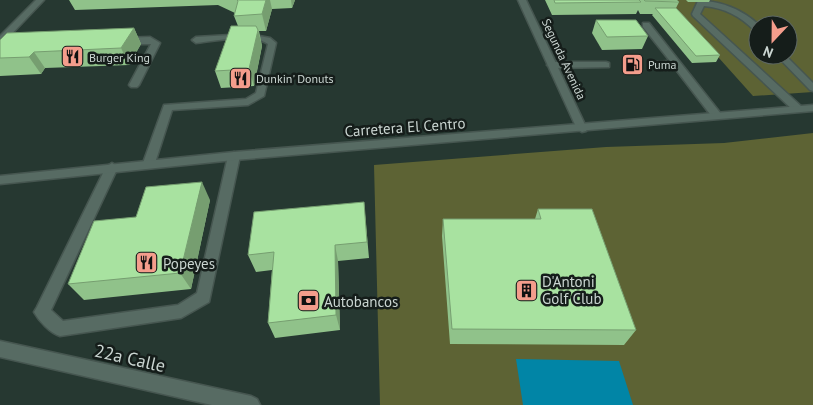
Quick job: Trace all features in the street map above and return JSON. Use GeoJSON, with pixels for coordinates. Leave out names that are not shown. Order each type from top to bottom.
{"type":"FeatureCollection","features":[{"type":"Feature","properties":{"kind":"main road"},"geometry":{"type":"LineString","coordinates":[[0,41],[40,0]]}},
{"type":"Feature","properties":{"kind":"main road","name":"Segunda Avenida"},"geometry":{"type":"LineString","coordinates":[[522,0],[582,129]]}},
{"type":"Feature","properties":{"kind":"main road"},"geometry":{"type":"LineString","coordinates":[[748,19],[724,5],[701,3],[696,14],[748,62]]}},
{"type":"Feature","properties":{"kind":"main road"},"geometry":{"type":"LineString","coordinates":[[646,25],[717,116]]}},
{"type":"Feature","properties":{"kind":"main road"},"geometry":{"type":"LineString","coordinates":[[149,163],[168,107],[248,102],[261,94],[272,43],[270,40],[258,37],[196,40]]}},
{"type":"Feature","properties":{"kind":"main road"},"geometry":{"type":"LineString","coordinates":[[110,41],[150,40],[156,43],[134,85]]}},
{"type":"Feature","properties":{"kind":"main road"},"geometry":{"type":"LineString","coordinates":[[0,46],[10,46]]}},
{"type":"Feature","properties":{"kind":"main road"},"geometry":{"type":"LineString","coordinates":[[658,64],[677,64]]}},
{"type":"Feature","properties":{"kind":"main road"},"geometry":{"type":"LineString","coordinates":[[552,65],[606,65]]}},
{"type":"Feature","properties":{"kind":"main road"},"geometry":{"type":"LineString","coordinates":[[751,65],[798,109]]}},
{"type":"Feature","properties":{"kind":"main road"},"geometry":{"type":"LineString","coordinates":[[790,65],[813,88]]}},
{"type":"Feature","properties":{"kind":"main road","name":"Carretera El Centro"},"geometry":{"type":"LineString","coordinates":[[0,180],[149,163],[582,129],[813,108]]}},
{"type":"Feature","properties":{"kind":"main road"},"geometry":{"type":"LineString","coordinates":[[112,167],[42,312],[60,329],[181,311],[204,297],[234,156]]}},
{"type":"Feature","properties":{"kind":"main road","name":"22a Calle"},"geometry":{"type":"LineString","coordinates":[[0,349],[251,405]]}},
{"type":"Feature","properties":{"kind":"green space"},"geometry":{"type":"Polygon","coordinates":[[[667,0],[813,0],[813,92],[753,96],[667,0]]]}},
{"type":"Feature","properties":{"kind":"green space","name":"D'Antoni Golf Club"},"geometry":{"type":"Polygon","coordinates":[[[813,133],[813,405],[380,405],[374,165],[606,147],[724,143],[813,133]]]}},
{"type":"Feature","properties":{"kind":"water"},"geometry":{"type":"Polygon","coordinates":[[[516,359],[619,361],[633,405],[523,405],[516,359]]]}},
{"type":"Feature","properties":{"kind":"building"},"geometry":{"type":"Polygon","coordinates":[[[237,0],[266,0],[262,14],[234,16],[237,0]]]}},
{"type":"Feature","properties":{"kind":"building"},"geometry":{"type":"Polygon","coordinates":[[[554,0],[639,0],[641,2],[555,3],[554,0]]]}},
{"type":"Feature","properties":{"kind":"building"},"geometry":{"type":"Polygon","coordinates":[[[677,0],[679,2],[645,1],[677,0]]]}},
{"type":"Feature","properties":{"kind":"building"},"geometry":{"type":"Polygon","coordinates":[[[655,8],[676,8],[720,55],[696,56],[655,8]]]}},
{"type":"Feature","properties":{"kind":"building"},"geometry":{"type":"Polygon","coordinates":[[[596,20],[636,20],[648,36],[607,37],[596,20]]]}},
{"type":"Feature","properties":{"kind":"building"},"geometry":{"type":"Polygon","coordinates":[[[231,26],[256,26],[258,30],[249,69],[215,71],[231,26]]]}},
{"type":"Feature","properties":{"kind":"building"},"geometry":{"type":"Polygon","coordinates":[[[134,28],[121,48],[34,52],[29,57],[0,58],[0,40],[7,33],[134,28]]]}},
{"type":"Feature","properties":{"kind":"building"},"geometry":{"type":"Polygon","coordinates":[[[202,182],[180,273],[68,284],[94,221],[136,217],[146,187],[202,182]]]}},
{"type":"Feature","properties":{"kind":"building","name":"Autobancos"},"geometry":{"type":"Polygon","coordinates":[[[364,202],[367,242],[335,245],[336,315],[268,323],[274,252],[248,255],[254,212],[364,202]]]}},
{"type":"Feature","properties":{"kind":"building","name":"D'Antoni Golf Club"},"geometry":{"type":"Polygon","coordinates":[[[538,209],[592,209],[636,330],[452,329],[443,219],[541,219],[538,209]]]}},
{"type":"Feature","properties":{"kind":"place","name":"Burger King"},"geometry":{"type":"Point","coordinates":[73,57]}},
{"type":"Feature","properties":{"kind":"place","name":"Puma"},"geometry":{"type":"Point","coordinates":[632,64]}},
{"type":"Feature","properties":{"kind":"place","name":"Dunkin' Donuts"},"geometry":{"type":"Point","coordinates":[240,78]}},
{"type":"Feature","properties":{"kind":"place","name":"Popeyes"},"geometry":{"type":"Point","coordinates":[147,263]}},
{"type":"Feature","properties":{"kind":"place","name":"D'Antoni Golf Club"},"geometry":{"type":"Point","coordinates":[526,290]}},
{"type":"Feature","properties":{"kind":"place","name":"Autobancos"},"geometry":{"type":"Point","coordinates":[308,301]}}]}
